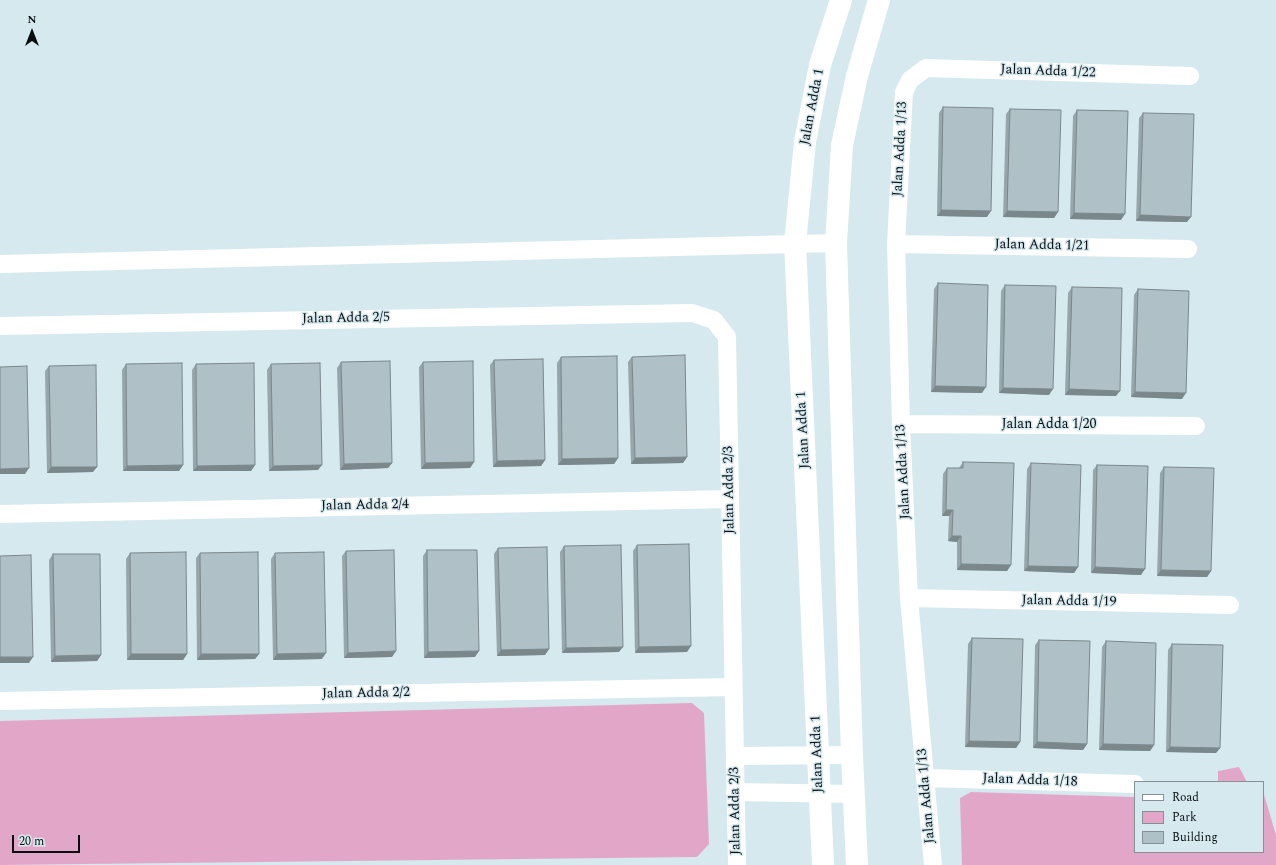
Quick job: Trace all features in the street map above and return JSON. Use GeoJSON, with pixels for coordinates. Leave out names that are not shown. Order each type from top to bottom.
{"type":"FeatureCollection","features":[{"type":"Feature","properties":{"kind":"street","name":"Jalan Adda 1"},"geometry":{"type":"LineString","coordinates":[[823,865],[795,243],[805,142],[820,65],[841,0]]}},
{"type":"Feature","properties":{"kind":"street"},"geometry":{"type":"LineString","coordinates":[[857,865],[852,755],[836,243],[842,145],[857,76],[879,0]]}},
{"type":"Feature","properties":{"kind":"street","name":"Jalan Adda 1/22"},"geometry":{"type":"LineString","coordinates":[[910,80],[926,68],[1190,76]]}},
{"type":"Feature","properties":{"kind":"street","name":"Jalan Adda 1/13"},"geometry":{"type":"LineString","coordinates":[[910,80],[904,92],[896,244],[901,424],[909,598],[933,865]]}},
{"type":"Feature","properties":{"kind":"street"},"geometry":{"type":"LineString","coordinates":[[0,264],[836,243]]}},
{"type":"Feature","properties":{"kind":"street","name":"Jalan Adda 1/21"},"geometry":{"type":"LineString","coordinates":[[896,244],[1188,249]]}},
{"type":"Feature","properties":{"kind":"street","name":"Jalan Adda 2/5"},"geometry":{"type":"LineString","coordinates":[[0,326],[692,313]]}},
{"type":"Feature","properties":{"kind":"street","name":"Jalan Adda 2/3"},"geometry":{"type":"LineString","coordinates":[[692,313],[714,320],[727,337],[737,865]]}},
{"type":"Feature","properties":{"kind":"street","name":"Jalan Adda 1/20"},"geometry":{"type":"LineString","coordinates":[[901,424],[1196,426]]}},
{"type":"Feature","properties":{"kind":"street","name":"Jalan Adda 2/4"},"geometry":{"type":"LineString","coordinates":[[0,514],[730,499]]}},
{"type":"Feature","properties":{"kind":"street","name":"Jalan Adda 1/19"},"geometry":{"type":"LineString","coordinates":[[909,598],[1230,606]]}},
{"type":"Feature","properties":{"kind":"street","name":"Jalan Adda 2/2"},"geometry":{"type":"LineString","coordinates":[[0,701],[733,687]]}},
{"type":"Feature","properties":{"kind":"street"},"geometry":{"type":"LineString","coordinates":[[735,756],[852,755]]}},
{"type":"Feature","properties":{"kind":"street","name":"Jalan Adda 1/18"},"geometry":{"type":"LineString","coordinates":[[925,778],[1134,784]]}},
{"type":"Feature","properties":{"kind":"street"},"geometry":{"type":"LineString","coordinates":[[735,792],[854,794]]}},
{"type":"Feature","properties":{"kind":"green space"},"geometry":{"type":"Polygon","coordinates":[[[692,703],[704,713],[709,844],[697,857],[0,865],[0,721],[692,703]]]}},
{"type":"Feature","properties":{"kind":"green space"},"geometry":{"type":"Polygon","coordinates":[[[1239,767],[1246,781],[1218,781],[1218,771],[1239,767]]]}},
{"type":"Feature","properties":{"kind":"green space"},"geometry":{"type":"Polygon","coordinates":[[[971,792],[1134,797],[1134,853],[1264,853],[1264,794],[1276,835],[1276,865],[962,865],[960,798],[971,792]]]}},
{"type":"Feature","properties":{"kind":"building"},"geometry":{"type":"Polygon","coordinates":[[[943,107],[993,108],[991,211],[941,210],[943,107]]]}},
{"type":"Feature","properties":{"kind":"building"},"geometry":{"type":"Polygon","coordinates":[[[1010,109],[1061,110],[1058,212],[1007,211],[1010,109]]]}},
{"type":"Feature","properties":{"kind":"building"},"geometry":{"type":"Polygon","coordinates":[[[1077,110],[1128,111],[1125,214],[1074,213],[1077,110]]]}},
{"type":"Feature","properties":{"kind":"building"},"geometry":{"type":"Polygon","coordinates":[[[1143,113],[1194,114],[1191,217],[1140,215],[1143,113]]]}},
{"type":"Feature","properties":{"kind":"building"},"geometry":{"type":"Polygon","coordinates":[[[938,283],[988,285],[986,387],[935,386],[938,283]]]}},
{"type":"Feature","properties":{"kind":"building"},"geometry":{"type":"Polygon","coordinates":[[[1005,285],[1056,286],[1053,389],[1003,388],[1005,285]]]}},
{"type":"Feature","properties":{"kind":"building"},"geometry":{"type":"Polygon","coordinates":[[[1072,287],[1122,288],[1120,391],[1069,389],[1072,287]]]}},
{"type":"Feature","properties":{"kind":"building"},"geometry":{"type":"Polygon","coordinates":[[[1138,289],[1189,291],[1186,393],[1135,392],[1138,289]]]}},
{"type":"Feature","properties":{"kind":"building"},"geometry":{"type":"Polygon","coordinates":[[[685,355],[687,457],[635,458],[632,357],[685,355]]]}},
{"type":"Feature","properties":{"kind":"building"},"geometry":{"type":"Polygon","coordinates":[[[617,356],[618,458],[562,459],[561,357],[617,356]]]}},
{"type":"Feature","properties":{"kind":"building"},"geometry":{"type":"Polygon","coordinates":[[[543,359],[545,460],[497,461],[494,360],[543,359]]]}},
{"type":"Feature","properties":{"kind":"building"},"geometry":{"type":"Polygon","coordinates":[[[390,361],[392,463],[344,464],[341,362],[390,361]]]}},
{"type":"Feature","properties":{"kind":"building"},"geometry":{"type":"Polygon","coordinates":[[[473,361],[474,462],[425,463],[423,362],[473,361]]]}},
{"type":"Feature","properties":{"kind":"building"},"geometry":{"type":"Polygon","coordinates":[[[182,363],[183,465],[127,466],[126,364],[182,363]]]}},
{"type":"Feature","properties":{"kind":"building"},"geometry":{"type":"Polygon","coordinates":[[[254,363],[255,465],[197,466],[196,364],[254,363]]]}},
{"type":"Feature","properties":{"kind":"building"},"geometry":{"type":"Polygon","coordinates":[[[320,363],[322,465],[273,466],[271,364],[320,363]]]}},
{"type":"Feature","properties":{"kind":"building"},"geometry":{"type":"Polygon","coordinates":[[[96,365],[97,467],[51,467],[49,366],[96,365]]]}},
{"type":"Feature","properties":{"kind":"building"},"geometry":{"type":"Polygon","coordinates":[[[27,366],[29,468],[0,469],[0,367],[27,366]]]}},
{"type":"Feature","properties":{"kind":"building"},"geometry":{"type":"Polygon","coordinates":[[[963,462],[1014,463],[1011,565],[961,564],[961,536],[952,536],[953,510],[946,510],[947,468],[963,468],[963,462]]]}},
{"type":"Feature","properties":{"kind":"building"},"geometry":{"type":"Polygon","coordinates":[[[1031,463],[1081,465],[1078,567],[1028,566],[1031,463]]]}},
{"type":"Feature","properties":{"kind":"building"},"geometry":{"type":"Polygon","coordinates":[[[1097,465],[1148,466],[1145,569],[1095,567],[1097,465]]]}},
{"type":"Feature","properties":{"kind":"building"},"geometry":{"type":"Polygon","coordinates":[[[1164,467],[1214,468],[1211,571],[1161,570],[1164,467]]]}},
{"type":"Feature","properties":{"kind":"building"},"geometry":{"type":"Polygon","coordinates":[[[689,544],[691,646],[639,647],[637,545],[689,544]]]}},
{"type":"Feature","properties":{"kind":"building"},"geometry":{"type":"Polygon","coordinates":[[[621,545],[623,647],[566,648],[564,546],[621,545]]]}},
{"type":"Feature","properties":{"kind":"building"},"geometry":{"type":"Polygon","coordinates":[[[547,547],[549,649],[501,650],[498,548],[547,547]]]}},
{"type":"Feature","properties":{"kind":"building"},"geometry":{"type":"Polygon","coordinates":[[[394,550],[396,651],[348,653],[346,551],[394,550]]]}},
{"type":"Feature","properties":{"kind":"building"},"geometry":{"type":"Polygon","coordinates":[[[427,550],[477,550],[479,651],[428,652],[427,550]]]}},
{"type":"Feature","properties":{"kind":"building"},"geometry":{"type":"Polygon","coordinates":[[[186,552],[187,654],[131,654],[130,553],[186,552]]]}},
{"type":"Feature","properties":{"kind":"building"},"geometry":{"type":"Polygon","coordinates":[[[258,552],[259,654],[201,654],[200,553],[258,552]]]}},
{"type":"Feature","properties":{"kind":"building"},"geometry":{"type":"Polygon","coordinates":[[[324,552],[326,653],[277,654],[275,553],[324,552]]]}},
{"type":"Feature","properties":{"kind":"building"},"geometry":{"type":"Polygon","coordinates":[[[53,554],[100,554],[101,655],[55,656],[53,554]]]}},
{"type":"Feature","properties":{"kind":"building"},"geometry":{"type":"Polygon","coordinates":[[[31,555],[33,657],[0,657],[0,556],[31,555]]]}},
{"type":"Feature","properties":{"kind":"building"},"geometry":{"type":"Polygon","coordinates":[[[972,638],[1023,639],[1020,742],[969,741],[972,638]]]}},
{"type":"Feature","properties":{"kind":"building"},"geometry":{"type":"Polygon","coordinates":[[[1039,640],[1090,641],[1087,744],[1037,742],[1039,640]]]}},
{"type":"Feature","properties":{"kind":"building"},"geometry":{"type":"Polygon","coordinates":[[[1106,641],[1156,643],[1154,745],[1103,744],[1106,641]]]}},
{"type":"Feature","properties":{"kind":"building"},"geometry":{"type":"Polygon","coordinates":[[[1172,644],[1223,645],[1220,748],[1170,747],[1172,644]]]}}]}
